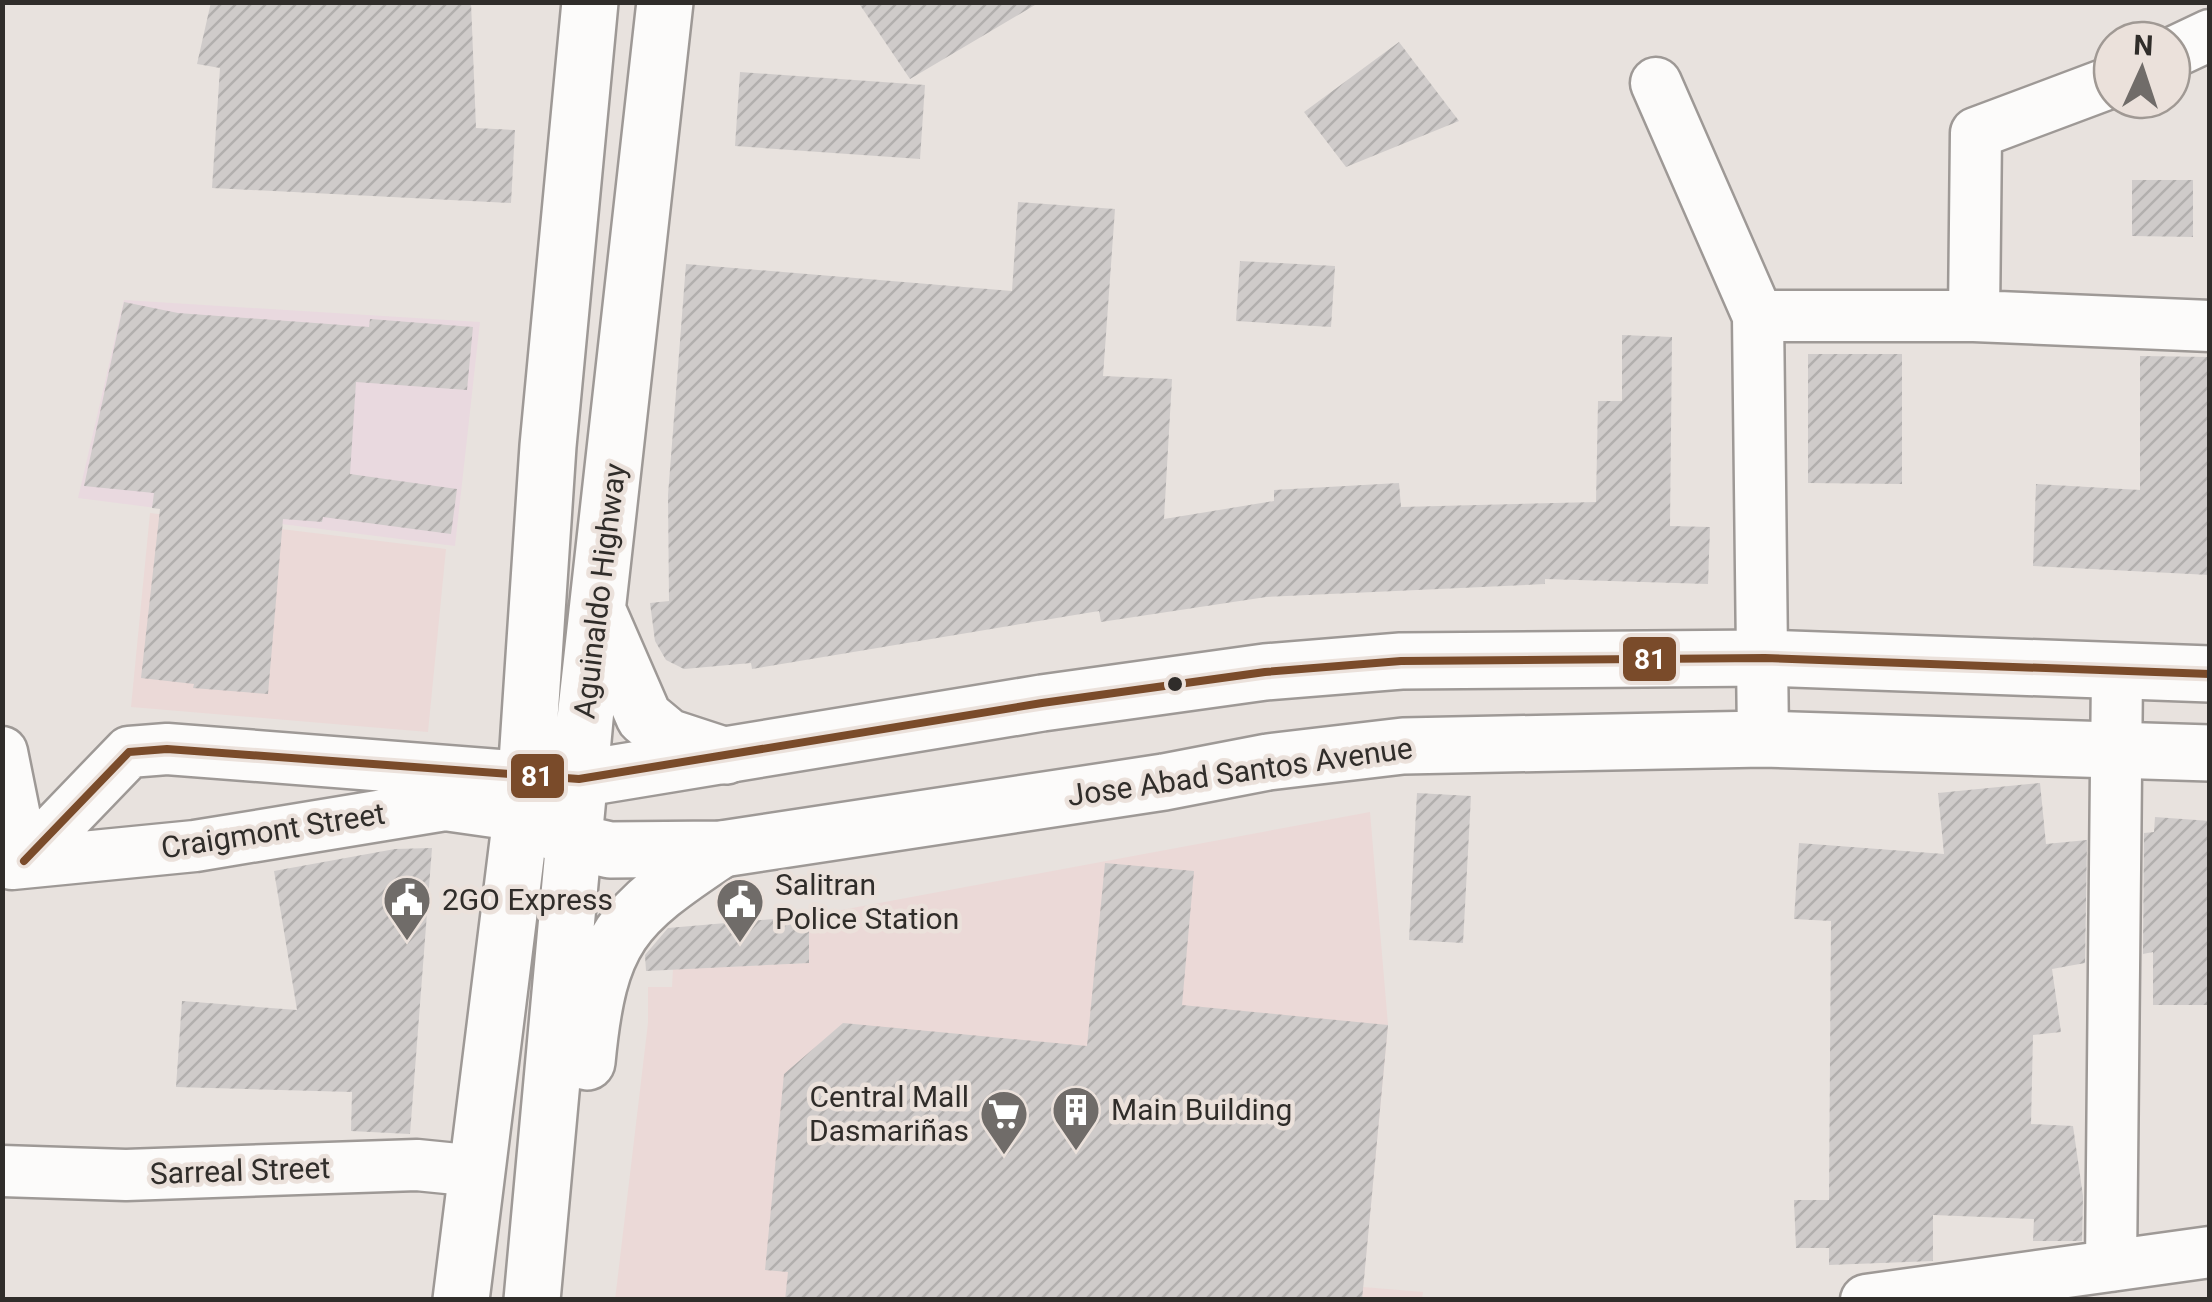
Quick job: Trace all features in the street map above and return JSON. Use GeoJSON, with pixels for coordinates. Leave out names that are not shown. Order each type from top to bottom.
{"type":"FeatureCollection","features":[{"type":"Feature","properties":{"kind":"main road","name":"Aguinaldo Highway"},"geometry":{"type":"LineString","coordinates":[[461,1300],[524,797],[548,446],[590,2]]}},
{"type":"Feature","properties":{"kind":"main road","name":"Aguinaldo Highway"},"geometry":{"type":"LineString","coordinates":[[532,1300],[579,779],[665,2]]}},
{"type":"Feature","properties":{"kind":"main road"},"geometry":{"type":"LineString","coordinates":[[598,613],[644,717],[668,737],[726,756]]}},
{"type":"Feature","properties":{"kind":"main road"},"geometry":{"type":"LineString","coordinates":[[524,797],[579,779],[1042,703],[1265,672],[1402,661],[1765,658],[2210,674]]}},
{"type":"Feature","properties":{"kind":"main road","name":"Jose Abad Santos Avenue"},"geometry":{"type":"LineString","coordinates":[[524,797],[575,842],[610,850],[722,850],[1164,782],[1268,762],[1403,746],[1764,739],[2210,754]]}},
{"type":"Feature","properties":{"kind":"main road"},"geometry":{"type":"LineString","coordinates":[[564,1300],[592,1010],[606,961],[622,928],[652,896],[722,850]]}},
{"type":"Feature","properties":{"kind":"street"},"geometry":{"type":"LineString","coordinates":[[1656,83],[1758,316],[1764,739]]}},
{"type":"Feature","properties":{"kind":"street"},"geometry":{"type":"LineString","coordinates":[[1974,316],[1976,134],[2092,90]]}},
{"type":"Feature","properties":{"kind":"street"},"geometry":{"type":"LineString","coordinates":[[1758,316],[1974,316],[2210,326]]}},
{"type":"Feature","properties":{"kind":"street"},"geometry":{"type":"LineString","coordinates":[[2112,1266],[2117,672]]}},
{"type":"Feature","properties":{"kind":"street","name":"Craigmont Street"},"geometry":{"type":"LineString","coordinates":[[13,864],[129,752],[167,749],[524,797]]}},
{"type":"Feature","properties":{"kind":"street"},"geometry":{"type":"LineString","coordinates":[[2,752],[13,864]]}},
{"type":"Feature","properties":{"kind":"street","name":"Craigmont Street"},"geometry":{"type":"LineString","coordinates":[[13,864],[195,846],[444,805],[524,797]]}},
{"type":"Feature","properties":{"kind":"street","name":"Sarreal Street"},"geometry":{"type":"LineString","coordinates":[[2,1171],[126,1175],[417,1165],[477,1171]]}},
{"type":"Feature","properties":{"kind":"street"},"geometry":{"type":"LineString","coordinates":[[1866,1300],[2210,1252]]}},
{"type":"Feature","properties":{"kind":"shaded area"},"geometry":{"type":"Polygon","coordinates":[[[124,300],[480,322],[455,546],[78,498],[124,300]]]}},
{"type":"Feature","properties":{"kind":"shaded area"},"geometry":{"type":"Polygon","coordinates":[[[150,513],[446,549],[428,732],[131,707],[150,513]]]}},
{"type":"Feature","properties":{"kind":"shaded area","name":"Central Mall Dasmariñas"},"geometry":{"type":"Polygon","coordinates":[[[1370,812],[1388,1025],[1363,1287],[1423,1292],[1422,1299],[615,1300],[648,1023],[648,987],[672,987],[673,969],[808,963],[809,916],[1370,812]]]}},
{"type":"Feature","properties":{"kind":"building"},"geometry":{"type":"Polygon","coordinates":[[[211,2],[471,2],[476,128],[515,130],[511,203],[212,188],[220,68],[197,64],[211,2]]]}},
{"type":"Feature","properties":{"kind":"building"},"geometry":{"type":"Polygon","coordinates":[[[858,2],[1040,2],[910,79],[858,2]]]}},
{"type":"Feature","properties":{"kind":"building"},"geometry":{"type":"Polygon","coordinates":[[[1399,42],[1459,121],[1346,167],[1304,112],[1399,42]]]}},
{"type":"Feature","properties":{"kind":"building"},"geometry":{"type":"Polygon","coordinates":[[[740,72],[925,85],[920,159],[735,146],[740,72]]]}},
{"type":"Feature","properties":{"kind":"building"},"geometry":{"type":"Polygon","coordinates":[[[2132,180],[2193,180],[2193,237],[2132,236],[2132,180]]]}},
{"type":"Feature","properties":{"kind":"building"},"geometry":{"type":"Polygon","coordinates":[[[1018,202],[1115,209],[1103,376],[1172,379],[1164,519],[1274,501],[1274,490],[1399,483],[1401,507],[1596,502],[1598,401],[1622,401],[1622,335],[1672,337],[1670,526],[1710,527],[1708,584],[1545,579],[1545,584],[1266,597],[1101,622],[1099,611],[752,669],[751,663],[684,669],[666,660],[655,641],[650,603],[669,601],[668,495],[686,264],[1012,291],[1018,202]]]}},
{"type":"Feature","properties":{"kind":"building"},"geometry":{"type":"Polygon","coordinates":[[[1240,261],[1335,266],[1331,327],[1236,321],[1240,261]]]}},
{"type":"Feature","properties":{"kind":"building"},"geometry":{"type":"Polygon","coordinates":[[[124,302],[178,313],[369,327],[370,319],[473,327],[467,390],[356,382],[350,474],[457,489],[451,534],[323,517],[322,522],[283,519],[268,694],[193,688],[194,684],[141,678],[160,509],[152,508],[154,493],[84,486],[124,302]]]}},
{"type":"Feature","properties":{"kind":"building"},"geometry":{"type":"Polygon","coordinates":[[[1808,354],[1902,354],[1902,484],[1808,483],[1808,354]]]}},
{"type":"Feature","properties":{"kind":"building"},"geometry":{"type":"Polygon","coordinates":[[[2140,356],[2210,357],[2210,575],[2033,566],[2036,484],[2140,490],[2140,356]]]}},
{"type":"Feature","properties":{"kind":"building"},"geometry":{"type":"Polygon","coordinates":[[[2040,783],[2046,844],[2087,840],[2085,963],[2052,969],[2061,1032],[2033,1035],[2031,1124],[2073,1126],[2083,1196],[2082,1241],[2033,1241],[2034,1219],[1933,1215],[1933,1261],[1829,1265],[1829,1248],[1796,1248],[1794,1200],[1829,1200],[1831,921],[1794,919],[1799,843],[1944,854],[1938,793],[2040,783]]]}},
{"type":"Feature","properties":{"kind":"building"},"geometry":{"type":"Polygon","coordinates":[[[1417,793],[1471,796],[1463,943],[1409,940],[1417,793]]]}},
{"type":"Feature","properties":{"kind":"building"},"geometry":{"type":"Polygon","coordinates":[[[2155,817],[2210,821],[2210,1005],[2153,1005],[2153,952],[2143,954],[2144,833],[2154,832],[2155,817]]]}},
{"type":"Feature","properties":{"kind":"building"},"geometry":{"type":"Polygon","coordinates":[[[432,848],[410,1134],[351,1131],[352,1092],[176,1087],[182,1001],[297,1010],[274,871],[395,849],[432,848]]]}},
{"type":"Feature","properties":{"kind":"building","name":"Main Building"},"geometry":{"type":"Polygon","coordinates":[[[1105,863],[1194,871],[1182,1005],[1388,1025],[1362,1300],[785,1300],[788,1272],[765,1270],[784,1074],[843,1023],[1087,1046],[1105,863]]]}},
{"type":"Feature","properties":{"kind":"building","name":"Salitran Police Station"},"geometry":{"type":"Polygon","coordinates":[[[809,916],[809,963],[646,971],[645,955],[668,928],[809,916]]]}},
{"type":"Feature","properties":{"kind":"transit line","name":"81"},"geometry":{"type":"LineString","coordinates":[[24,861],[129,752],[167,749],[579,779],[1042,703],[1265,672],[1401,661],[1765,658],[2210,674]]}},
{"type":"Feature","properties":{"kind":"place","name":"2GO Express"},"geometry":{"type":"Point","coordinates":[407,942]}},
{"type":"Feature","properties":{"kind":"place","name":"Salitran Police Station"},"geometry":{"type":"Point","coordinates":[740,944]}},
{"type":"Feature","properties":{"kind":"place","name":"Main Building"},"geometry":{"type":"Point","coordinates":[1076,1152]}},
{"type":"Feature","properties":{"kind":"place","name":"Central Mall Dasmariñas"},"geometry":{"type":"Point","coordinates":[1004,1156]}}]}
